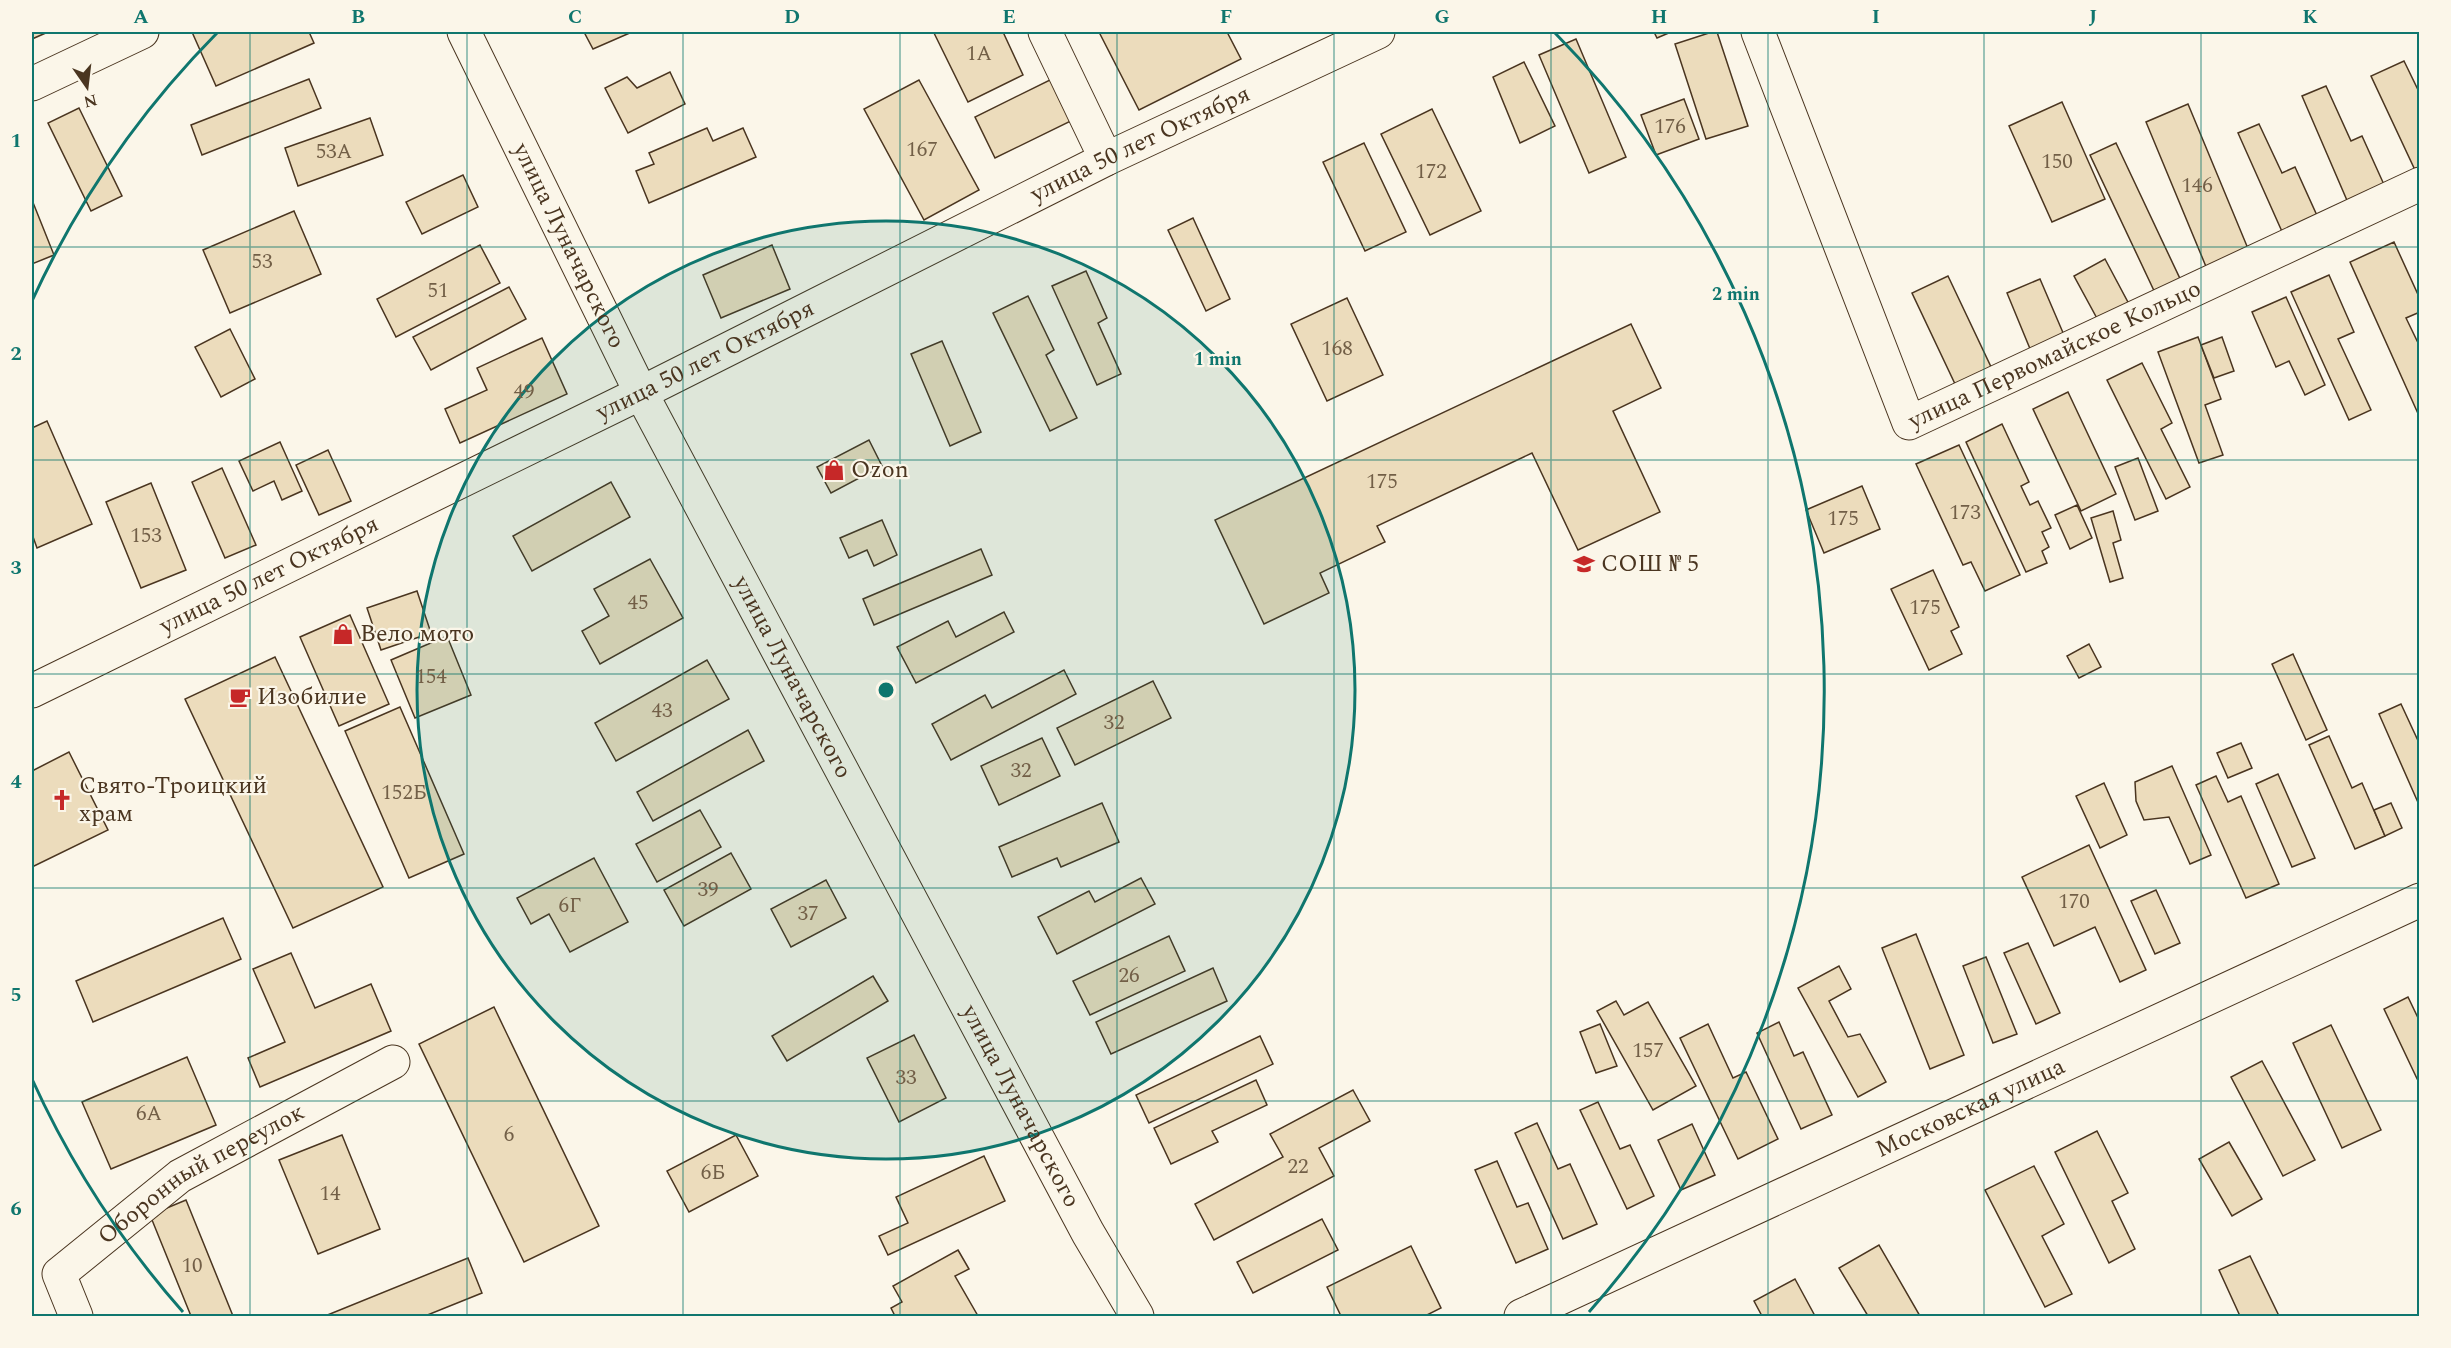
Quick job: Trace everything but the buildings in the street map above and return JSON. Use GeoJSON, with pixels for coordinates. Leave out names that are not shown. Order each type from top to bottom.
{"type":"FeatureCollection","features":[{"type":"Feature","properties":{"kind":"street"},"geometry":{"type":"LineString","coordinates":[[32,84],[142,32]]}},
{"type":"Feature","properties":{"kind":"street","name":"улица Луначарского"},"geometry":{"type":"LineString","coordinates":[[464,32],[641,393],[1088,1233],[1137,1317]]}},
{"type":"Feature","properties":{"kind":"street"},"geometry":{"type":"LineString","coordinates":[[1045,32],[1106,159]]}},
{"type":"Feature","properties":{"kind":"street","name":"улица 50 лет Октября"},"geometry":{"type":"LineString","coordinates":[[32,691],[641,393],[1106,159],[1378,32]]}},
{"type":"Feature","properties":{"kind":"street","name":"улица Первомайское Кольцо"},"geometry":{"type":"LineString","coordinates":[[1758,32],[1909,423],[2420,184]]}},
{"type":"Feature","properties":{"kind":"street","name":"Московская улица"},"geometry":{"type":"LineString","coordinates":[[1521,1317],[2420,900]]}},
{"type":"Feature","properties":{"kind":"street","name":"Оборонный переулок"},"geometry":{"type":"LineString","coordinates":[[76,1317],[59,1274],[180,1176],[393,1062]]}},
{"type":"Feature","properties":{"kind":"place","name":"Ozon"},"geometry":{"type":"Point","coordinates":[834,470]}},
{"type":"Feature","properties":{"kind":"place","name":"СОШ № 5"},"geometry":{"type":"Point","coordinates":[1584,564]}},
{"type":"Feature","properties":{"kind":"place","name":"Вело мото"},"geometry":{"type":"Point","coordinates":[343,634]}},
{"type":"Feature","properties":{"kind":"place","name":"Изобилие"},"geometry":{"type":"Point","coordinates":[240,697]}},
{"type":"Feature","properties":{"kind":"place","name":"Свято-Троицкий храм"},"geometry":{"type":"Point","coordinates":[62,800]}}]}
